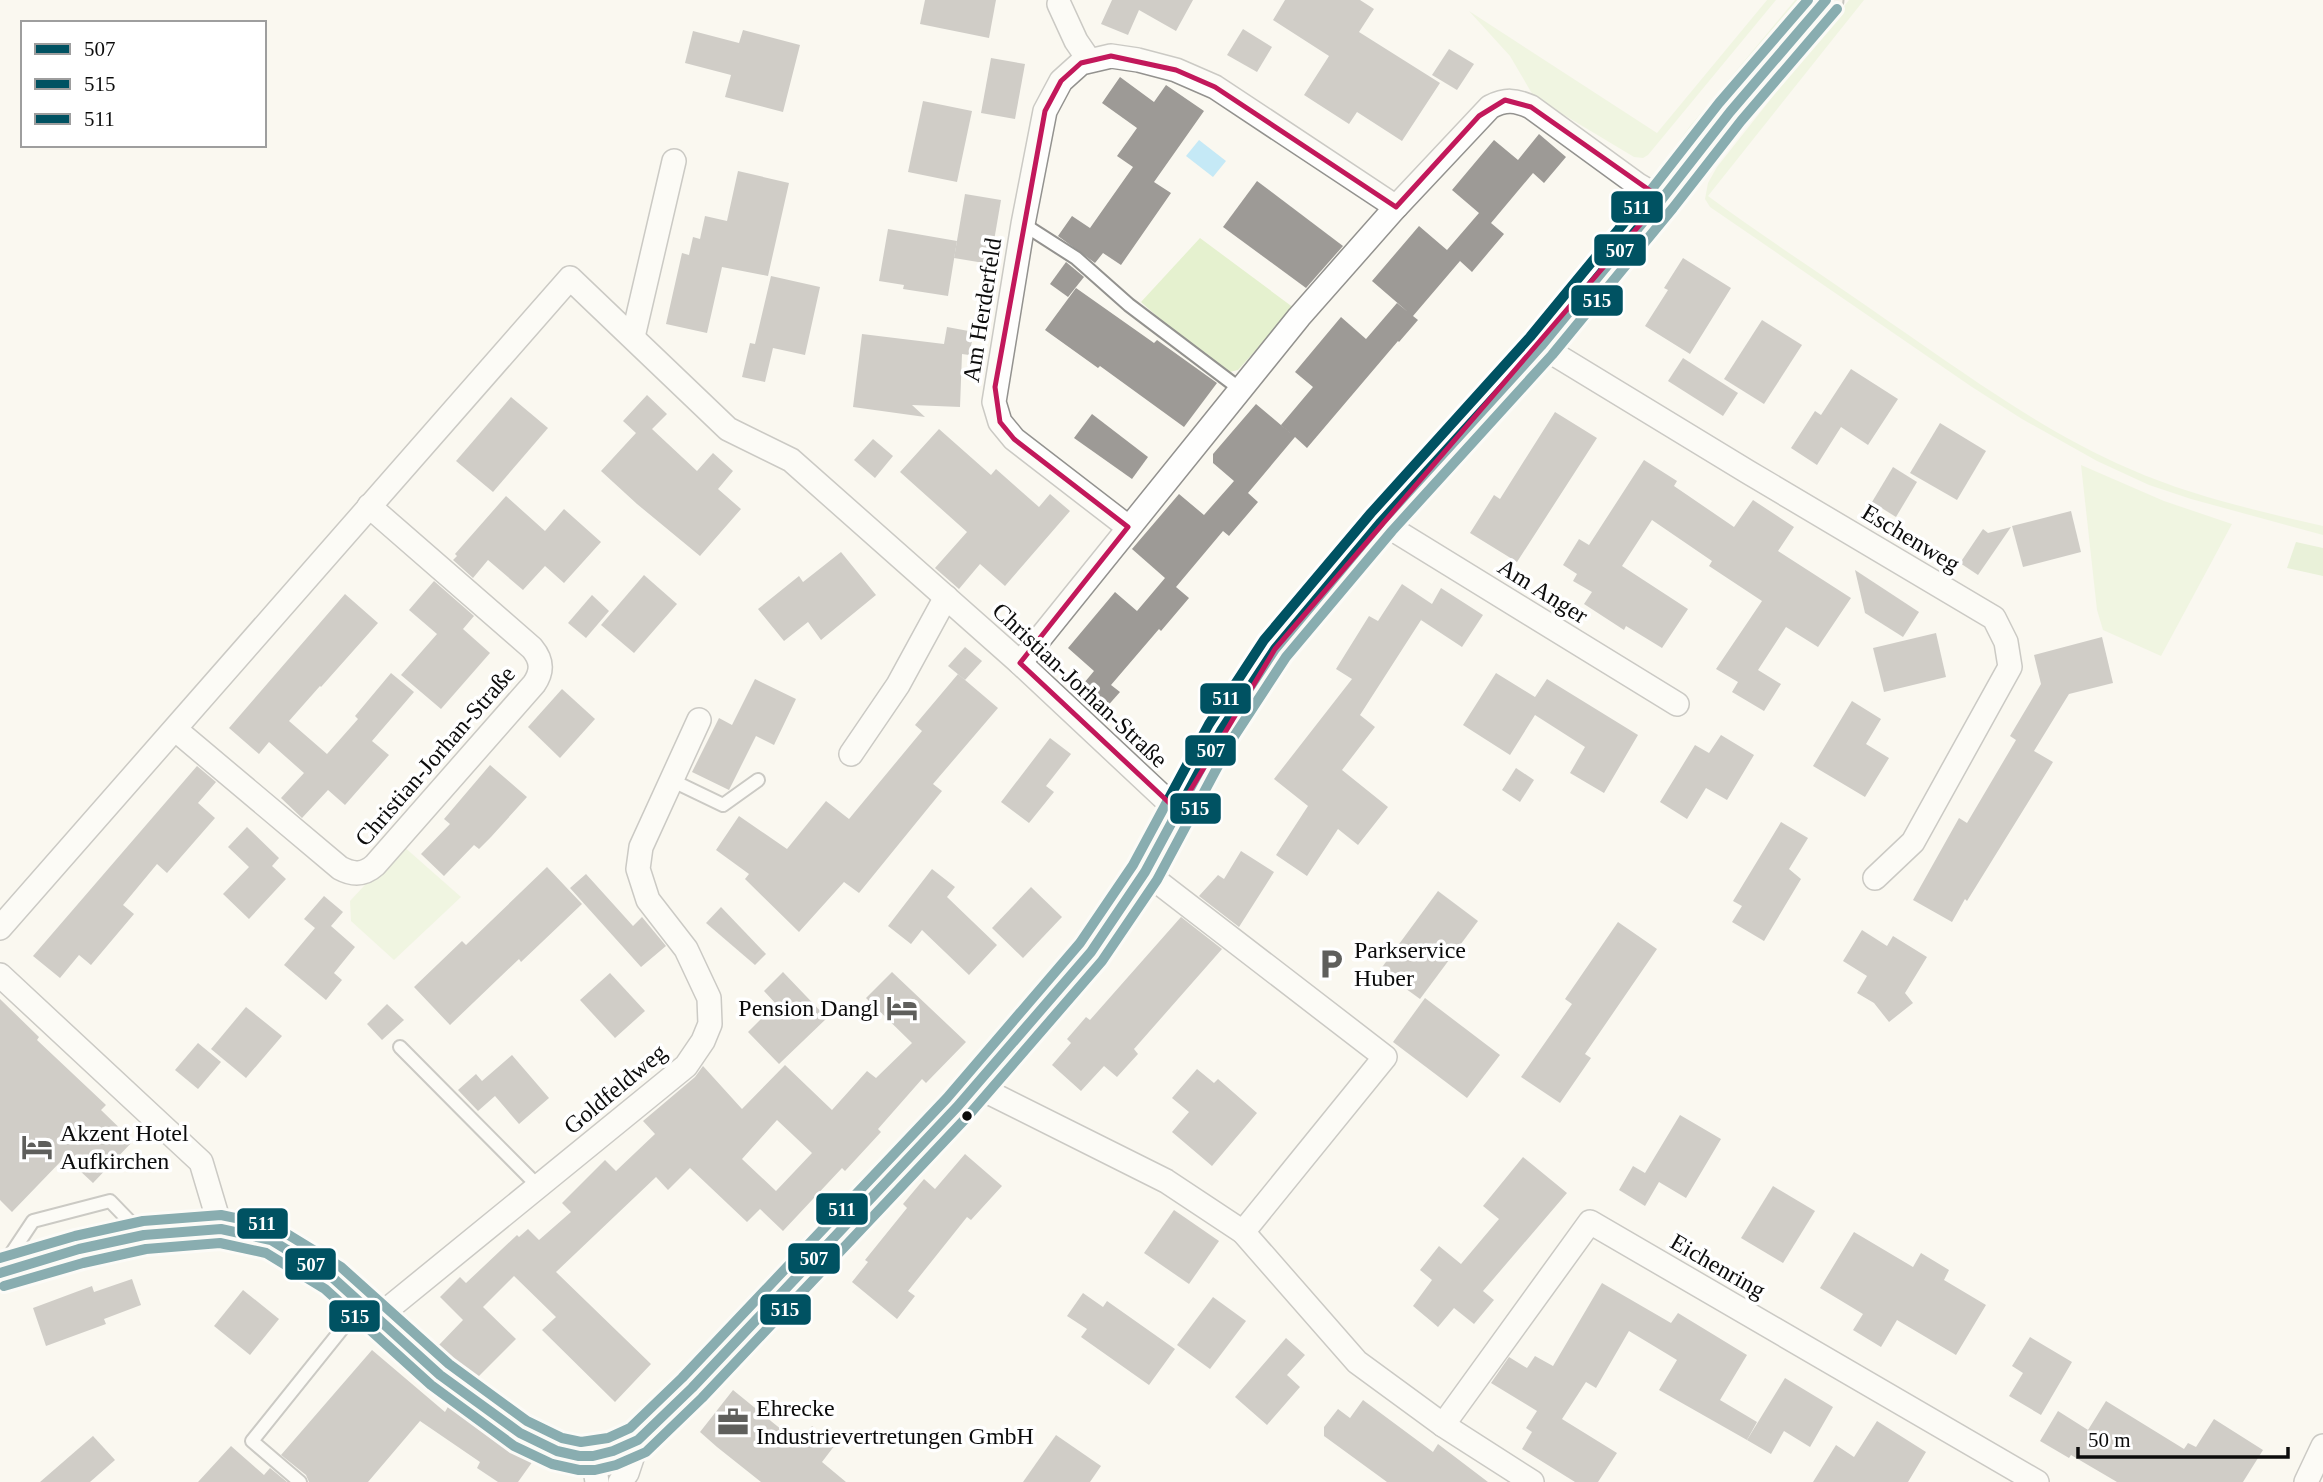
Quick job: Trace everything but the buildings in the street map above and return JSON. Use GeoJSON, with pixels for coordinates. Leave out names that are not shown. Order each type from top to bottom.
{"type":"FeatureCollection","features":[{"type":"Feature","properties":{"kind":"street"},"geometry":{"type":"LineString","coordinates":[[0,1272],[79,1250],[144,1236],[221,1229],[271,1240],[333,1278],[440,1375],[520,1433],[595,1469],[613,1451],[638,1440],[692,1388],[976,1086],[1091,952],[1145,872],[1221,731],[1275,649],[1381,522],[1541,346],[1730,112],[1826,0]]}},
{"type":"Feature","properties":{"kind":"street"},"geometry":{"type":"LineString","coordinates":[[1059,4],[1076,41],[1089,60],[1111,56],[1138,61],[1175,70],[1215,87],[1396,207]]}},
{"type":"Feature","properties":{"kind":"street","name":"Am Herderfeld"},"geometry":{"type":"LineString","coordinates":[[1089,60],[1081,63],[1061,81],[1045,111],[1023,224],[994,402],[1000,422],[1014,439],[1128,527]]}},
{"type":"Feature","properties":{"kind":"street"},"geometry":{"type":"LineString","coordinates":[[1020,663],[1298,317],[1490,107],[1505,100],[1531,107],[1638,186],[1662,199]]}},
{"type":"Feature","properties":{"kind":"street"},"geometry":{"type":"LineString","coordinates":[[633,337],[674,160]]}},
{"type":"Feature","properties":{"kind":"street","name":"Christian-Jorhan-Straße"},"geometry":{"type":"LineString","coordinates":[[0,928],[570,278],[727,429],[791,460],[1020,663],[1178,811]]}},
{"type":"Feature","properties":{"kind":"street","name":"Eschenweg"},"geometry":{"type":"LineString","coordinates":[[1541,346],[1994,618],[2006,642],[2010,667],[1913,842],[1875,878]]}},
{"type":"Feature","properties":{"kind":"street","name":"Christian-Jorhan-Straße"},"geometry":{"type":"LineString","coordinates":[[176,730],[340,868],[362,873],[375,865],[534,684],[541,670],[537,654],[532,648],[369,506]]}},
{"type":"Feature","properties":{"kind":"street","name":"Am Anger"},"geometry":{"type":"LineString","coordinates":[[1381,522],[1677,704]]}},
{"type":"Feature","properties":{"kind":"street"},"geometry":{"type":"LineString","coordinates":[[851,754],[916,656],[946,597]]}},
{"type":"Feature","properties":{"kind":"street","name":"Goldfeldweg"},"geometry":{"type":"LineString","coordinates":[[370,1311],[538,1186],[686,1066],[703,1041],[710,1024],[709,998],[686,949],[648,900],[638,869],[641,847],[699,720]]}},
{"type":"Feature","properties":{"kind":"street"},"geometry":{"type":"LineString","coordinates":[[1145,872],[1385,1057],[1243,1232]]}},
{"type":"Feature","properties":{"kind":"street"},"geometry":{"type":"LineString","coordinates":[[0,975],[201,1162],[221,1229]]}},
{"type":"Feature","properties":{"kind":"street"},"geometry":{"type":"LineString","coordinates":[[976,1086],[1166,1181],[1243,1232],[1357,1362],[1443,1425],[1532,1482]]}},
{"type":"Feature","properties":{"kind":"street","name":"Eichenring"},"geometry":{"type":"LineString","coordinates":[[1443,1425],[1590,1222],[2038,1482]]}},
{"type":"Feature","properties":{"kind":"street"},"geometry":{"type":"LineString","coordinates":[[620,1482],[627,1473],[638,1440]]}},
{"type":"Feature","properties":{"kind":"street"},"geometry":{"type":"LineString","coordinates":[[2306,1482],[2323,1446]]}},
{"type":"Feature","properties":{"kind":"lane"},"geometry":{"type":"LineString","coordinates":[[1023,224],[1076,258],[1122,299],[1240,389]]}},
{"type":"Feature","properties":{"kind":"lane"},"geometry":{"type":"LineString","coordinates":[[671,780],[723,805],[758,780]]}},
{"type":"Feature","properties":{"kind":"lane"},"geometry":{"type":"LineString","coordinates":[[400,1046],[538,1186]]}},
{"type":"Feature","properties":{"kind":"lane"},"geometry":{"type":"LineString","coordinates":[[300,1482],[251,1441],[370,1311]]}},
{"type":"Feature","properties":{"kind":"highlighted area"},"geometry":{"type":"Polygon","coordinates":[[[1111,56],[1176,70],[1215,87],[1396,207],[1479,116],[1505,100],[1531,107],[1662,199],[1275,649],[1178,811],[1020,663],[1128,527],[1014,439],[1000,422],[995,387],[1045,111],[1061,81],[1081,63],[1111,56]]]}},
{"type":"Feature","properties":{"kind":"green space"},"geometry":{"type":"Polygon","coordinates":[[[1767,0],[1776,0],[1643,158],[1634,157],[1534,97],[1510,56],[1469,11],[1657,133],[1767,0]]]}},
{"type":"Feature","properties":{"kind":"green space"},"geometry":{"type":"Polygon","coordinates":[[[1795,0],[1810,0],[1727,88],[1677,157],[1664,162],[1690,126],[1795,0]]]}},
{"type":"Feature","properties":{"kind":"green space"},"geometry":{"type":"Polygon","coordinates":[[[1849,0],[1864,0],[1708,196],[1977,382],[2067,438],[2153,479],[2201,495],[2323,526],[2323,535],[2191,499],[2149,485],[2097,461],[1972,387],[1710,207],[1705,199],[1708,183],[1717,167],[1849,0]]]}},
{"type":"Feature","properties":{"kind":"green space"},"geometry":{"type":"Polygon","coordinates":[[[1200,238],[1294,308],[1238,370],[1225,373],[1217,370],[1141,302],[1200,238]]]}},
{"type":"Feature","properties":{"kind":"green space"},"geometry":{"type":"Polygon","coordinates":[[[2081,465],[2164,501],[2232,524],[2161,656],[2103,630],[2097,610],[2081,465]]]}},
{"type":"Feature","properties":{"kind":"green space"},"geometry":{"type":"Polygon","coordinates":[[[2296,542],[2323,548],[2323,576],[2287,568],[2296,542]]]}},
{"type":"Feature","properties":{"kind":"green space"},"geometry":{"type":"Polygon","coordinates":[[[402,845],[461,897],[394,960],[351,921],[350,901],[402,845]]]}},
{"type":"Feature","properties":{"kind":"water"},"geometry":{"type":"Polygon","coordinates":[[[1199,140],[1226,161],[1213,177],[1186,156],[1199,140]]]}},
{"type":"Feature","properties":{"kind":"transit line","name":"511"},"geometry":{"type":"LineString","coordinates":[[0,1258],[75,1236],[143,1221],[221,1215],[274,1226],[341,1267],[449,1364],[527,1421],[562,1438],[581,1442],[608,1438],[630,1428],[682,1378],[947,1098],[1080,943],[1133,865],[1209,724],[1264,640],[1371,513],[1530,337],[1719,103],[1808,0]]}},
{"type":"Feature","properties":{"kind":"transit line","name":"507"},"geometry":{"type":"LineString","coordinates":[[0,1273],[79,1249],[144,1235],[221,1229],[271,1240],[333,1278],[440,1375],[520,1433],[557,1451],[579,1456],[613,1451],[638,1440],[692,1388],[957,1107],[1091,952],[1145,872],[1221,731],[1275,649],[1381,522],[1541,346],[1730,112],[1826,0]]}},
{"type":"Feature","properties":{"kind":"transit line","name":"515"},"geometry":{"type":"LineString","coordinates":[[4,1286],[83,1263],[146,1249],[220,1243],[266,1253],[325,1289],[431,1385],[514,1446],[552,1464],[579,1470],[595,1470],[616,1465],[646,1452],[702,1398],[967,1117],[1102,961],[1157,880],[1233,738],[1286,657],[1392,531],[1552,355],[1741,121],[1837,9]]}},
{"type":"Feature","properties":{"kind":"place","name":"Parkservice Huber"},"geometry":{"type":"Point","coordinates":[1331,964]}},
{"type":"Feature","properties":{"kind":"place","name":"Pension Dangl"},"geometry":{"type":"Point","coordinates":[902,1008]}},
{"type":"Feature","properties":{"kind":"place","name":"Akzent Hotel Aufkirchen"},"geometry":{"type":"Point","coordinates":[37,1147]}},
{"type":"Feature","properties":{"kind":"place","name":"Ehrecke Industrievertretungen GmbH"},"geometry":{"type":"Point","coordinates":[733,1422]}}]}
